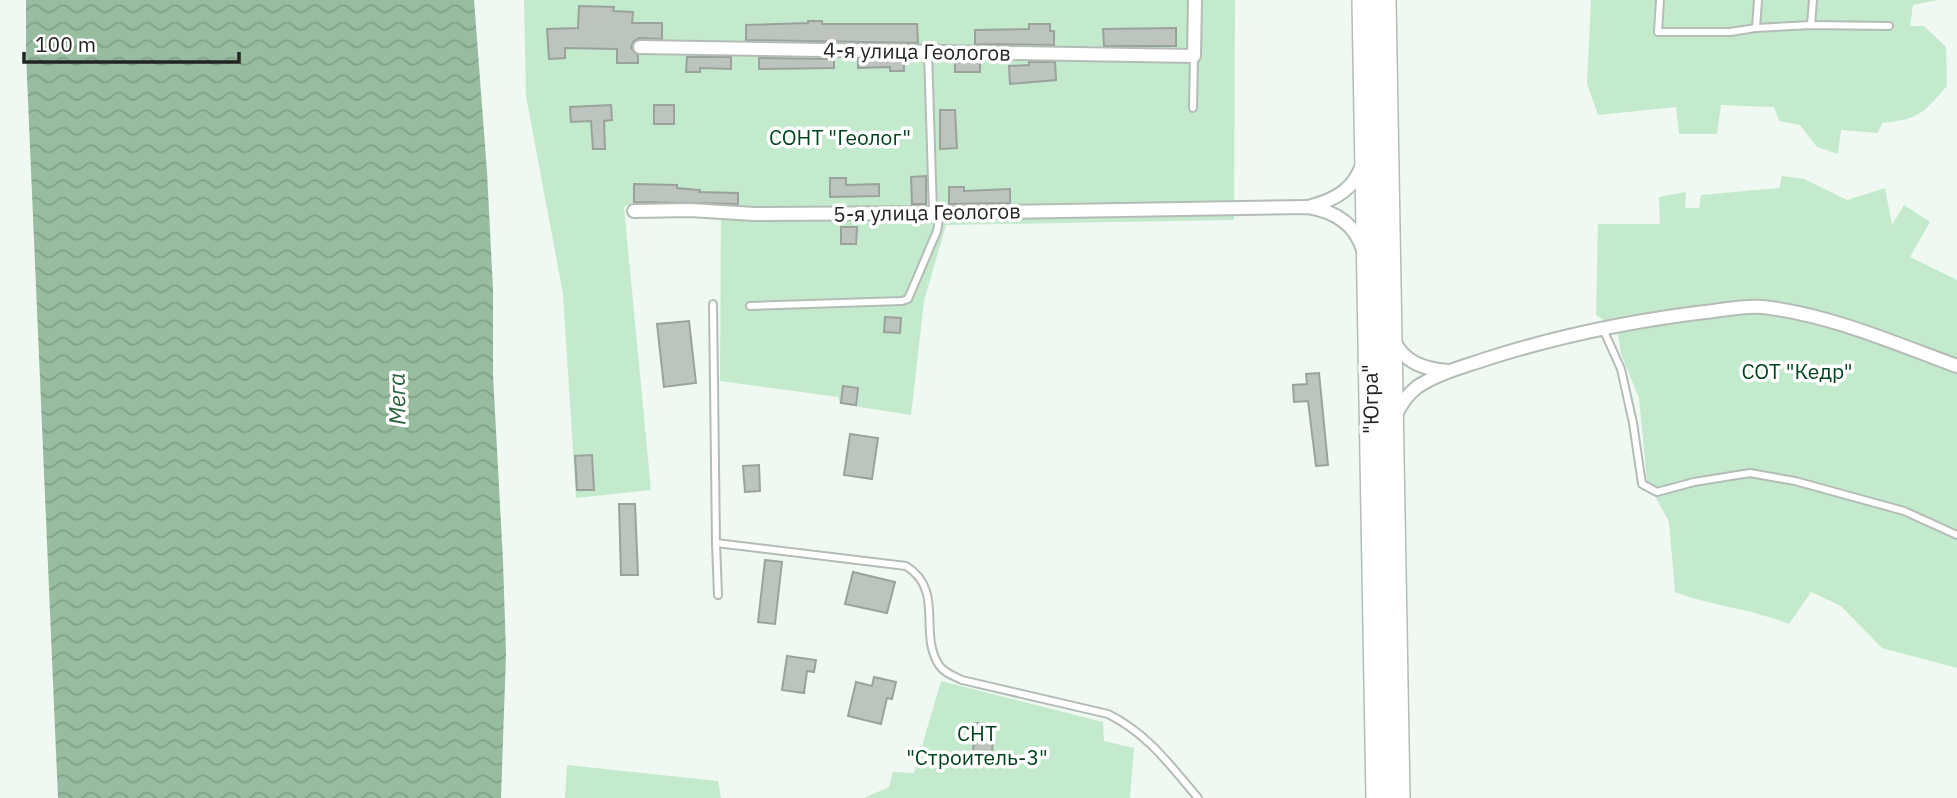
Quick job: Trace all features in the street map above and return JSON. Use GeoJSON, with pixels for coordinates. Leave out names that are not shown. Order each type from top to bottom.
{"type":"FeatureCollection","features":[{"type":"Feature","properties":{"kind":"highway","name":"\"Югра\""},"geometry":{"type":"LineString","coordinates":[[1364,0],[1378,798]]}},
{"type":"Feature","properties":{"kind":"highway","name":"\"Югра\""},"geometry":{"type":"LineString","coordinates":[[1384,0],[1398,798]]}},
{"type":"Feature","properties":{"kind":"street"},"geometry":{"type":"LineString","coordinates":[[1194,56],[1195,0]]}},
{"type":"Feature","properties":{"kind":"street","name":"4-я улица Геологов"},"geometry":{"type":"LineString","coordinates":[[640,47],[1194,56]]}},
{"type":"Feature","properties":{"kind":"street"},"geometry":{"type":"LineString","coordinates":[[1308,207],[1329,201],[1346,190],[1359,173],[1366,148]]}},
{"type":"Feature","properties":{"kind":"street"},"geometry":{"type":"LineString","coordinates":[[1308,207],[1327,211],[1343,220],[1357,236],[1367,263]]}},
{"type":"Feature","properties":{"kind":"street","name":"5-я улица Геологов"},"geometry":{"type":"LineString","coordinates":[[634,211],[690,210],[754,214],[937,213],[1308,207]]}},
{"type":"Feature","properties":{"kind":"street"},"geometry":{"type":"LineString","coordinates":[[1392,425],[1407,397],[1418,387],[1448,371],[1536,343],[1644,319],[1759,307],[1837,322],[1957,366]]}},
{"type":"Feature","properties":{"kind":"street"},"geometry":{"type":"LineString","coordinates":[[1390,329],[1401,353],[1416,365],[1448,371]]}},
{"type":"Feature","properties":{"kind":"lane"},"geometry":{"type":"LineString","coordinates":[[1660,0],[1658,32],[1730,32],[1811,25],[1889,26]]}},
{"type":"Feature","properties":{"kind":"lane"},"geometry":{"type":"LineString","coordinates":[[1756,28],[1758,0]]}},
{"type":"Feature","properties":{"kind":"lane"},"geometry":{"type":"LineString","coordinates":[[1811,25],[1813,0]]}},
{"type":"Feature","properties":{"kind":"lane"},"geometry":{"type":"LineString","coordinates":[[750,306],[908,299],[937,231],[928,51]]}},
{"type":"Feature","properties":{"kind":"lane"},"geometry":{"type":"LineString","coordinates":[[1193,108],[1194,56]]}},
{"type":"Feature","properties":{"kind":"lane"},"geometry":{"type":"LineString","coordinates":[[713,304],[718,595]]}},
{"type":"Feature","properties":{"kind":"lane"},"geometry":{"type":"LineString","coordinates":[[1602,328],[1621,369],[1633,423],[1642,484],[1648,489],[1657,492],[1694,482],[1750,473],[1796,481],[1904,511],[1957,536]]}},
{"type":"Feature","properties":{"kind":"lane"},"geometry":{"type":"LineString","coordinates":[[716,543],[906,566],[918,573],[926,585],[933,651],[939,665],[948,673],[962,680],[1108,714],[1126,722],[1153,745],[1198,798]]}},
{"type":"Feature","properties":{"kind":"green space","name":"СОНТ \"Геолог\""},"geometry":{"type":"Polygon","coordinates":[[[524,0],[1235,0],[1234,220],[946,225],[924,301],[911,415],[840,404],[838,397],[720,381],[721,206],[634,202],[624,207],[651,490],[576,498],[563,294],[526,96],[524,0]]]}},
{"type":"Feature","properties":{"kind":"green space"},"geometry":{"type":"Polygon","coordinates":[[[1591,0],[1938,0],[1913,5],[1910,26],[1924,26],[1946,47],[1947,86],[1919,114],[1882,123],[1878,133],[1841,130],[1838,154],[1817,147],[1800,125],[1779,121],[1774,107],[1721,105],[1717,134],[1679,134],[1676,107],[1598,115],[1587,83],[1591,0]]]}},
{"type":"Feature","properties":{"kind":"green space","name":"СОТ \"Кедр\""},"geometry":{"type":"Polygon","coordinates":[[[1782,176],[1804,179],[1847,200],[1885,188],[1892,225],[1904,205],[1930,222],[1910,257],[1957,280],[1957,668],[1882,648],[1841,606],[1811,592],[1789,624],[1675,592],[1669,522],[1647,481],[1639,398],[1621,354],[1617,328],[1596,315],[1598,224],[1660,224],[1659,197],[1686,192],[1685,208],[1699,208],[1701,195],[1779,188],[1782,176]]]}},
{"type":"Feature","properties":{"kind":"green space","name":"СНТ \"Строитель-3\""},"geometry":{"type":"Polygon","coordinates":[[[941,681],[1103,722],[1104,741],[1134,748],[1130,798],[864,798],[889,787],[893,772],[914,773],[941,681]]]}},
{"type":"Feature","properties":{"kind":"green space"},"geometry":{"type":"Polygon","coordinates":[[[567,765],[718,781],[721,798],[565,798],[567,765]]]}},
{"type":"Feature","properties":{"kind":"water","name":"Мега"},"geometry":{"type":"Polygon","coordinates":[[[26,0],[474,0],[487,172],[493,290],[493,375],[503,561],[506,654],[501,798],[58,798],[26,54],[26,0]]]}},
{"type":"Feature","properties":{"kind":"building"},"geometry":{"type":"Polygon","coordinates":[[[579,6],[614,7],[613,11],[633,12],[632,23],[662,23],[662,39],[639,38],[633,42],[631,48],[638,55],[638,63],[617,63],[617,49],[565,48],[565,58],[549,59],[547,29],[578,28],[579,6]]]}},
{"type":"Feature","properties":{"kind":"building"},"geometry":{"type":"Polygon","coordinates":[[[822,21],[822,24],[917,24],[918,43],[746,40],[746,25],[822,21]]]}},
{"type":"Feature","properties":{"kind":"building"},"geometry":{"type":"Polygon","coordinates":[[[1029,24],[1050,24],[1050,31],[1054,31],[1054,45],[975,44],[975,30],[1029,29],[1029,24]]]}},
{"type":"Feature","properties":{"kind":"building"},"geometry":{"type":"Polygon","coordinates":[[[1176,28],[1176,46],[1104,46],[1103,29],[1176,28]]]}},
{"type":"Feature","properties":{"kind":"building"},"geometry":{"type":"Polygon","coordinates":[[[687,57],[731,57],[731,69],[700,68],[700,72],[686,72],[687,57]]]}},
{"type":"Feature","properties":{"kind":"building"},"geometry":{"type":"Polygon","coordinates":[[[759,58],[834,59],[834,68],[759,69],[759,58]]]}},
{"type":"Feature","properties":{"kind":"building"},"geometry":{"type":"Polygon","coordinates":[[[858,59],[904,60],[904,71],[890,71],[890,67],[858,68],[858,59]]]}},
{"type":"Feature","properties":{"kind":"building"},"geometry":{"type":"Polygon","coordinates":[[[955,61],[980,61],[980,72],[955,72],[955,61]]]}},
{"type":"Feature","properties":{"kind":"building"},"geometry":{"type":"Polygon","coordinates":[[[1029,62],[1055,62],[1056,80],[1010,84],[1009,66],[1029,65],[1029,62]]]}},
{"type":"Feature","properties":{"kind":"building"},"geometry":{"type":"Polygon","coordinates":[[[611,105],[612,120],[604,121],[605,149],[593,149],[591,121],[571,122],[570,107],[611,105]]]}},
{"type":"Feature","properties":{"kind":"building"},"geometry":{"type":"Polygon","coordinates":[[[654,105],[674,105],[674,124],[654,124],[654,105]]]}},
{"type":"Feature","properties":{"kind":"building"},"geometry":{"type":"Polygon","coordinates":[[[940,110],[955,110],[957,148],[940,149],[940,110]]]}},
{"type":"Feature","properties":{"kind":"building"},"geometry":{"type":"Polygon","coordinates":[[[926,176],[926,204],[912,204],[911,177],[926,176]]]}},
{"type":"Feature","properties":{"kind":"building"},"geometry":{"type":"Polygon","coordinates":[[[830,178],[846,178],[846,185],[879,184],[879,196],[830,197],[830,178]]]}},
{"type":"Feature","properties":{"kind":"building"},"geometry":{"type":"Polygon","coordinates":[[[634,184],[677,185],[677,188],[700,190],[699,192],[738,193],[738,204],[634,202],[634,184]]]}},
{"type":"Feature","properties":{"kind":"building"},"geometry":{"type":"Polygon","coordinates":[[[949,187],[964,187],[964,191],[1010,189],[1010,203],[949,204],[949,187]]]}},
{"type":"Feature","properties":{"kind":"building"},"geometry":{"type":"Polygon","coordinates":[[[841,227],[857,227],[856,244],[841,244],[841,227]]]}},
{"type":"Feature","properties":{"kind":"building"},"geometry":{"type":"Polygon","coordinates":[[[885,317],[901,318],[900,333],[884,332],[885,317]]]}},
{"type":"Feature","properties":{"kind":"building"},"geometry":{"type":"Polygon","coordinates":[[[689,321],[696,383],[664,387],[657,324],[689,321]]]}},
{"type":"Feature","properties":{"kind":"building"},"geometry":{"type":"Polygon","coordinates":[[[1319,373],[1328,465],[1316,466],[1308,401],[1294,402],[1293,385],[1307,384],[1306,374],[1319,373]]]}},
{"type":"Feature","properties":{"kind":"building"},"geometry":{"type":"Polygon","coordinates":[[[843,386],[858,388],[856,405],[841,403],[843,386]]]}},
{"type":"Feature","properties":{"kind":"building"},"geometry":{"type":"Polygon","coordinates":[[[850,434],[878,438],[872,479],[844,475],[850,434]]]}},
{"type":"Feature","properties":{"kind":"building"},"geometry":{"type":"Polygon","coordinates":[[[592,455],[594,490],[577,490],[575,456],[592,455]]]}},
{"type":"Feature","properties":{"kind":"building"},"geometry":{"type":"Polygon","coordinates":[[[759,465],[760,491],[745,492],[743,466],[759,465]]]}},
{"type":"Feature","properties":{"kind":"building"},"geometry":{"type":"Polygon","coordinates":[[[619,504],[635,504],[638,575],[621,575],[619,504]]]}},
{"type":"Feature","properties":{"kind":"building"},"geometry":{"type":"Polygon","coordinates":[[[765,560],[782,562],[775,624],[758,622],[765,560]]]}},
{"type":"Feature","properties":{"kind":"building"},"geometry":{"type":"Polygon","coordinates":[[[853,572],[895,582],[887,613],[845,604],[853,572]]]}},
{"type":"Feature","properties":{"kind":"building"},"geometry":{"type":"Polygon","coordinates":[[[787,656],[816,660],[814,672],[807,671],[804,693],[782,690],[787,656]]]}},
{"type":"Feature","properties":{"kind":"building"},"geometry":{"type":"Polygon","coordinates":[[[874,677],[896,682],[892,699],[887,698],[881,724],[848,716],[856,682],[872,686],[874,677]]]}},
{"type":"Feature","properties":{"kind":"building"},"geometry":{"type":"Polygon","coordinates":[[[974,723],[993,724],[992,760],[973,760],[974,723]]]}}]}
